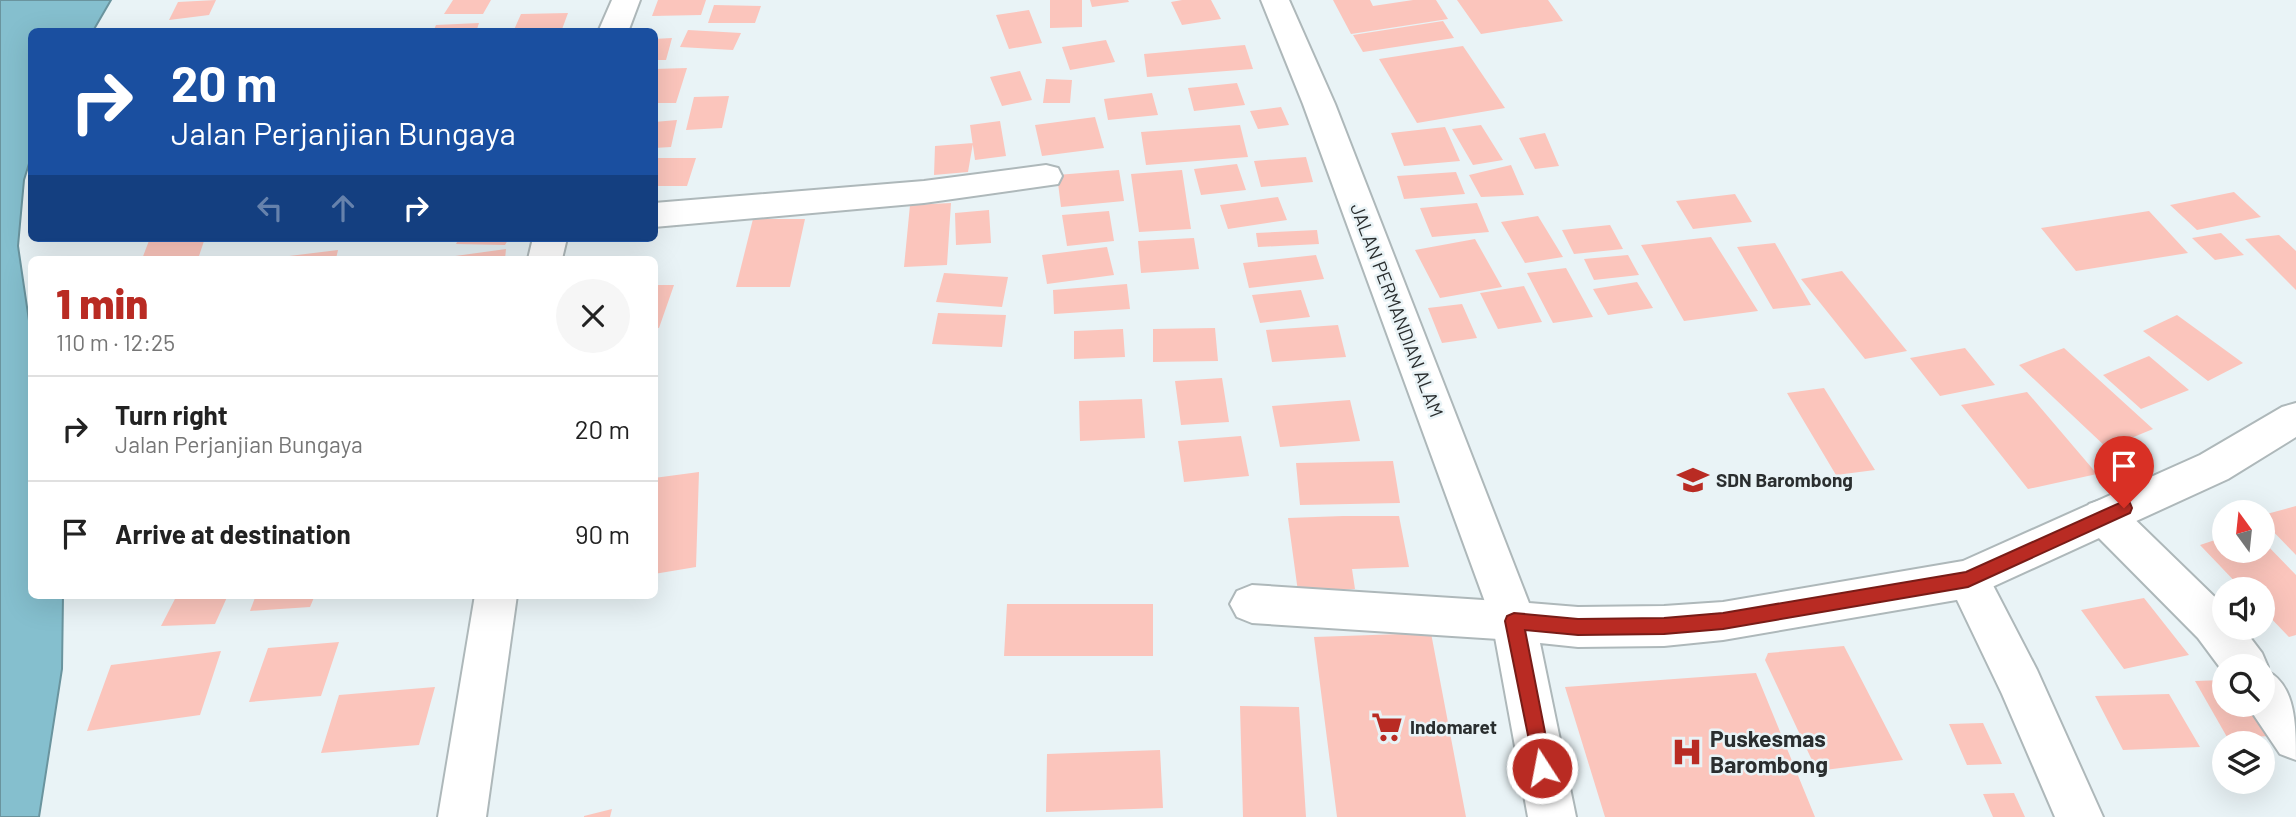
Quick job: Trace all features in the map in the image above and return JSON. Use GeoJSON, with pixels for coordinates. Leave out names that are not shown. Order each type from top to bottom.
{"type":"FeatureCollection","features":[{"type":"Feature","properties":{"kind":"main road"},"geometry":{"type":"LineString","coordinates":[[615,28],[626,0]]}},
{"type":"Feature","properties":{"kind":"main road","name":"JALAN PERMANDIAN ALAM"},"geometry":{"type":"LineString","coordinates":[[1275,0],[1319,104],[1514,621],[1552,817]]}},
{"type":"Feature","properties":{"kind":"main road"},"geometry":{"type":"LineString","coordinates":[[658,215],[924,192],[1046,176]]}},
{"type":"Feature","properties":{"kind":"main road"},"geometry":{"type":"LineString","coordinates":[[1252,604],[1578,627],[1664,626],[1723,621],[1968,579],[2214,467],[2296,418]]}},
{"type":"Feature","properties":{"kind":"main road"},"geometry":{"type":"LineString","coordinates":[[2104,516],[2213,624],[2236,654]]}},
{"type":"Feature","properties":{"kind":"main road"},"geometry":{"type":"LineString","coordinates":[[1968,579],[2021,685],[2079,817]]}},
{"type":"Feature","properties":{"kind":"main road"},"geometry":{"type":"LineString","coordinates":[[462,817],[495,599]]}},
{"type":"Feature","properties":{"kind":"main road"},"geometry":{"type":"LineString","coordinates":[[2275,707],[2296,738]]}},
{"type":"Feature","properties":{"kind":"water"},"geometry":{"type":"Polygon","coordinates":[[[0,0],[111,0],[95,28],[28,28],[28,167],[24,180],[18,246],[28,314],[28,599],[63,599],[62,669],[39,817],[0,817],[0,0]]]}},
{"type":"Feature","properties":{"kind":"building"},"geometry":{"type":"Polygon","coordinates":[[[216,0],[209,15],[169,20],[178,2],[216,0]]]}},
{"type":"Feature","properties":{"kind":"building"},"geometry":{"type":"Polygon","coordinates":[[[453,0],[491,0],[483,14],[444,14],[453,0]]]}},
{"type":"Feature","properties":{"kind":"building"},"geometry":{"type":"Polygon","coordinates":[[[658,0],[706,0],[701,15],[652,16],[658,0]]]}},
{"type":"Feature","properties":{"kind":"building"},"geometry":{"type":"Polygon","coordinates":[[[1050,0],[1082,0],[1082,27],[1050,28],[1050,0]]]}},
{"type":"Feature","properties":{"kind":"building"},"geometry":{"type":"Polygon","coordinates":[[[1090,0],[1128,0],[1129,2],[1092,7],[1090,0]]]}},
{"type":"Feature","properties":{"kind":"building"},"geometry":{"type":"Polygon","coordinates":[[[1211,0],[1221,19],[1182,25],[1171,2],[1211,0]]]}},
{"type":"Feature","properties":{"kind":"building"},"geometry":{"type":"Polygon","coordinates":[[[1333,0],[1370,0],[1373,6],[1413,0],[1436,0],[1448,19],[1351,34],[1333,0]]]}},
{"type":"Feature","properties":{"kind":"building"},"geometry":{"type":"Polygon","coordinates":[[[1457,0],[1548,0],[1563,21],[1481,34],[1457,0]]]}},
{"type":"Feature","properties":{"kind":"building"},"geometry":{"type":"Polygon","coordinates":[[[714,5],[761,6],[755,23],[708,23],[714,5]]]}},
{"type":"Feature","properties":{"kind":"building"},"geometry":{"type":"Polygon","coordinates":[[[1029,10],[1042,43],[1009,49],[996,15],[1029,10]]]}},
{"type":"Feature","properties":{"kind":"building"},"geometry":{"type":"Polygon","coordinates":[[[568,13],[562,28],[515,28],[521,14],[568,13]]]}},
{"type":"Feature","properties":{"kind":"building"},"geometry":{"type":"Polygon","coordinates":[[[1443,21],[1454,38],[1363,52],[1353,35],[1443,21]]]}},
{"type":"Feature","properties":{"kind":"building"},"geometry":{"type":"Polygon","coordinates":[[[479,23],[477,28],[435,28],[436,25],[479,23]]]}},
{"type":"Feature","properties":{"kind":"building"},"geometry":{"type":"Polygon","coordinates":[[[688,30],[741,33],[733,50],[680,47],[688,30]]]}},
{"type":"Feature","properties":{"kind":"building"},"geometry":{"type":"Polygon","coordinates":[[[672,38],[666,60],[658,60],[658,39],[672,38]]]}},
{"type":"Feature","properties":{"kind":"building"},"geometry":{"type":"Polygon","coordinates":[[[1106,40],[1115,62],[1070,70],[1062,47],[1106,40]]]}},
{"type":"Feature","properties":{"kind":"building"},"geometry":{"type":"Polygon","coordinates":[[[1245,45],[1253,69],[1147,77],[1144,54],[1245,45]]]}},
{"type":"Feature","properties":{"kind":"building"},"geometry":{"type":"Polygon","coordinates":[[[1463,46],[1505,108],[1417,123],[1379,59],[1463,46]]]}},
{"type":"Feature","properties":{"kind":"building"},"geometry":{"type":"Polygon","coordinates":[[[687,68],[676,103],[658,103],[658,69],[687,68]]]}},
{"type":"Feature","properties":{"kind":"building"},"geometry":{"type":"Polygon","coordinates":[[[1020,71],[1032,100],[1002,106],[990,77],[1020,71]]]}},
{"type":"Feature","properties":{"kind":"building"},"geometry":{"type":"Polygon","coordinates":[[[1046,79],[1072,80],[1070,103],[1043,103],[1046,79]]]}},
{"type":"Feature","properties":{"kind":"building"},"geometry":{"type":"Polygon","coordinates":[[[1237,83],[1245,105],[1194,111],[1188,88],[1237,83]]]}},
{"type":"Feature","properties":{"kind":"building"},"geometry":{"type":"Polygon","coordinates":[[[1152,93],[1158,115],[1108,120],[1104,99],[1152,93]]]}},
{"type":"Feature","properties":{"kind":"building"},"geometry":{"type":"Polygon","coordinates":[[[729,96],[722,128],[686,130],[694,97],[729,96]]]}},
{"type":"Feature","properties":{"kind":"building"},"geometry":{"type":"Polygon","coordinates":[[[1281,107],[1289,125],[1258,129],[1250,111],[1281,107]]]}},
{"type":"Feature","properties":{"kind":"building"},"geometry":{"type":"Polygon","coordinates":[[[1095,117],[1104,148],[1042,156],[1035,125],[1095,117]]]}},
{"type":"Feature","properties":{"kind":"building"},"geometry":{"type":"Polygon","coordinates":[[[677,120],[671,147],[658,148],[658,122],[677,120]]]}},
{"type":"Feature","properties":{"kind":"building"},"geometry":{"type":"Polygon","coordinates":[[[1000,121],[1006,156],[975,160],[970,125],[1000,121]]]}},
{"type":"Feature","properties":{"kind":"building"},"geometry":{"type":"Polygon","coordinates":[[[1240,125],[1248,157],[1146,165],[1141,132],[1240,125]]]}},
{"type":"Feature","properties":{"kind":"building"},"geometry":{"type":"Polygon","coordinates":[[[1481,125],[1503,160],[1473,165],[1452,129],[1481,125]]]}},
{"type":"Feature","properties":{"kind":"building"},"geometry":{"type":"Polygon","coordinates":[[[1445,127],[1460,161],[1404,166],[1391,133],[1445,127]]]}},
{"type":"Feature","properties":{"kind":"building"},"geometry":{"type":"Polygon","coordinates":[[[1545,133],[1559,166],[1535,169],[1519,138],[1545,133]]]}},
{"type":"Feature","properties":{"kind":"building"},"geometry":{"type":"Polygon","coordinates":[[[973,143],[968,172],[934,175],[935,146],[973,143]]]}},
{"type":"Feature","properties":{"kind":"building"},"geometry":{"type":"Polygon","coordinates":[[[1306,157],[1313,182],[1261,187],[1254,161],[1306,157]]]}},
{"type":"Feature","properties":{"kind":"building"},"geometry":{"type":"Polygon","coordinates":[[[658,158],[696,158],[687,186],[658,186],[658,158]]]}},
{"type":"Feature","properties":{"kind":"building"},"geometry":{"type":"Polygon","coordinates":[[[1237,164],[1246,190],[1201,195],[1194,169],[1237,164]]]}},
{"type":"Feature","properties":{"kind":"building"},"geometry":{"type":"Polygon","coordinates":[[[1511,165],[1524,195],[1481,197],[1469,175],[1511,165]]]}},
{"type":"Feature","properties":{"kind":"building"},"geometry":{"type":"Polygon","coordinates":[[[1119,170],[1124,201],[1061,207],[1057,175],[1119,170]]]}},
{"type":"Feature","properties":{"kind":"building"},"geometry":{"type":"Polygon","coordinates":[[[1182,170],[1191,229],[1139,232],[1131,174],[1182,170]]]}},
{"type":"Feature","properties":{"kind":"building"},"geometry":{"type":"Polygon","coordinates":[[[1456,172],[1465,194],[1404,199],[1397,176],[1456,172]]]}},
{"type":"Feature","properties":{"kind":"building"},"geometry":{"type":"Polygon","coordinates":[[[2234,192],[2261,217],[2197,230],[2170,205],[2234,192]]]}},
{"type":"Feature","properties":{"kind":"building"},"geometry":{"type":"Polygon","coordinates":[[[1735,194],[1752,222],[1693,229],[1676,201],[1735,194]]]}},
{"type":"Feature","properties":{"kind":"building"},"geometry":{"type":"Polygon","coordinates":[[[1278,197],[1287,220],[1228,229],[1220,205],[1278,197]]]}},
{"type":"Feature","properties":{"kind":"building"},"geometry":{"type":"Polygon","coordinates":[[[951,203],[947,265],[904,267],[910,205],[951,203]]]}},
{"type":"Feature","properties":{"kind":"building"},"geometry":{"type":"Polygon","coordinates":[[[1477,203],[1489,232],[1432,237],[1420,208],[1477,203]]]}},
{"type":"Feature","properties":{"kind":"building"},"geometry":{"type":"Polygon","coordinates":[[[989,210],[991,243],[956,245],[955,213],[989,210]]]}},
{"type":"Feature","properties":{"kind":"building"},"geometry":{"type":"Polygon","coordinates":[[[1109,211],[1114,241],[1067,246],[1062,215],[1109,211]]]}},
{"type":"Feature","properties":{"kind":"building"},"geometry":{"type":"Polygon","coordinates":[[[2149,211],[2188,253],[2076,271],[2041,228],[2149,211]]]}},
{"type":"Feature","properties":{"kind":"building"},"geometry":{"type":"Polygon","coordinates":[[[1538,216],[1563,257],[1525,263],[1501,222],[1538,216]]]}},
{"type":"Feature","properties":{"kind":"building"},"geometry":{"type":"Polygon","coordinates":[[[753,219],[805,219],[790,287],[736,287],[753,219]]]}},
{"type":"Feature","properties":{"kind":"building"},"geometry":{"type":"Polygon","coordinates":[[[1610,225],[1623,249],[1574,254],[1562,230],[1610,225]]]}},
{"type":"Feature","properties":{"kind":"building"},"geometry":{"type":"Polygon","coordinates":[[[1317,230],[1319,244],[1258,247],[1256,233],[1317,230]]]}},
{"type":"Feature","properties":{"kind":"building"},"geometry":{"type":"Polygon","coordinates":[[[2221,233],[2244,255],[2215,260],[2192,238],[2221,233]]]}},
{"type":"Feature","properties":{"kind":"building"},"geometry":{"type":"Polygon","coordinates":[[[2279,235],[2296,251],[2296,290],[2245,239],[2279,235]]]}},
{"type":"Feature","properties":{"kind":"building"},"geometry":{"type":"Polygon","coordinates":[[[1711,237],[1758,311],[1684,321],[1641,245],[1711,237]]]}},
{"type":"Feature","properties":{"kind":"building"},"geometry":{"type":"Polygon","coordinates":[[[1194,238],[1199,269],[1141,273],[1138,241],[1194,238]]]}},
{"type":"Feature","properties":{"kind":"building"},"geometry":{"type":"Polygon","coordinates":[[[1475,239],[1502,287],[1440,298],[1415,250],[1475,239]]]}},
{"type":"Feature","properties":{"kind":"building"},"geometry":{"type":"Polygon","coordinates":[[[148,242],[204,242],[199,256],[143,256],[148,242]]]}},
{"type":"Feature","properties":{"kind":"building"},"geometry":{"type":"Polygon","coordinates":[[[457,242],[507,242],[505,245],[456,244],[457,242]]]}},
{"type":"Feature","properties":{"kind":"building"},"geometry":{"type":"Polygon","coordinates":[[[1775,243],[1811,305],[1773,309],[1737,247],[1775,243]]]}},
{"type":"Feature","properties":{"kind":"building"},"geometry":{"type":"Polygon","coordinates":[[[1107,247],[1114,275],[1047,284],[1042,255],[1107,247]]]}},
{"type":"Feature","properties":{"kind":"building"},"geometry":{"type":"Polygon","coordinates":[[[506,249],[505,256],[455,256],[506,249]]]}},
{"type":"Feature","properties":{"kind":"building"},"geometry":{"type":"Polygon","coordinates":[[[338,250],[337,256],[289,256],[338,250]]]}},
{"type":"Feature","properties":{"kind":"building"},"geometry":{"type":"Polygon","coordinates":[[[1316,255],[1324,279],[1249,288],[1243,263],[1316,255]]]}},
{"type":"Feature","properties":{"kind":"building"},"geometry":{"type":"Polygon","coordinates":[[[1628,255],[1639,275],[1594,280],[1584,259],[1628,255]]]}},
{"type":"Feature","properties":{"kind":"building"},"geometry":{"type":"Polygon","coordinates":[[[1566,268],[1593,317],[1553,323],[1527,273],[1566,268]]]}},
{"type":"Feature","properties":{"kind":"building"},"geometry":{"type":"Polygon","coordinates":[[[1842,271],[1907,351],[1865,359],[1801,279],[1842,271]]]}},
{"type":"Feature","properties":{"kind":"building"},"geometry":{"type":"Polygon","coordinates":[[[944,273],[1008,277],[1002,307],[936,302],[944,273]]]}},
{"type":"Feature","properties":{"kind":"building"},"geometry":{"type":"Polygon","coordinates":[[[1637,282],[1653,308],[1608,315],[1593,289],[1637,282]]]}},
{"type":"Feature","properties":{"kind":"building"},"geometry":{"type":"Polygon","coordinates":[[[1127,284],[1130,309],[1054,314],[1053,290],[1127,284]]]}},
{"type":"Feature","properties":{"kind":"building"},"geometry":{"type":"Polygon","coordinates":[[[658,285],[674,285],[659,328],[658,285]]]}},
{"type":"Feature","properties":{"kind":"building"},"geometry":{"type":"Polygon","coordinates":[[[1524,286],[1542,322],[1498,329],[1480,293],[1524,286]]]}},
{"type":"Feature","properties":{"kind":"building"},"geometry":{"type":"Polygon","coordinates":[[[1301,290],[1310,317],[1260,323],[1252,295],[1301,290]]]}},
{"type":"Feature","properties":{"kind":"building"},"geometry":{"type":"Polygon","coordinates":[[[1462,304],[1477,338],[1442,343],[1428,308],[1462,304]]]}},
{"type":"Feature","properties":{"kind":"building"},"geometry":{"type":"Polygon","coordinates":[[[938,313],[1006,315],[1002,347],[932,344],[938,313]]]}},
{"type":"Feature","properties":{"kind":"building"},"geometry":{"type":"Polygon","coordinates":[[[2177,315],[2243,363],[2208,381],[2143,331],[2177,315]]]}},
{"type":"Feature","properties":{"kind":"building"},"geometry":{"type":"Polygon","coordinates":[[[1338,325],[1346,357],[1272,362],[1266,330],[1338,325]]]}},
{"type":"Feature","properties":{"kind":"building"},"geometry":{"type":"Polygon","coordinates":[[[1215,328],[1218,361],[1153,362],[1153,329],[1215,328]]]}},
{"type":"Feature","properties":{"kind":"building"},"geometry":{"type":"Polygon","coordinates":[[[1123,329],[1125,357],[1074,359],[1074,331],[1123,329]]]}},
{"type":"Feature","properties":{"kind":"building"},"geometry":{"type":"Polygon","coordinates":[[[1965,348],[1995,385],[1940,396],[1910,358],[1965,348]]]}},
{"type":"Feature","properties":{"kind":"building"},"geometry":{"type":"Polygon","coordinates":[[[2064,348],[2153,429],[2107,448],[2019,365],[2064,348]]]}},
{"type":"Feature","properties":{"kind":"building"},"geometry":{"type":"Polygon","coordinates":[[[2149,356],[2189,390],[2141,409],[2103,375],[2149,356]]]}},
{"type":"Feature","properties":{"kind":"building"},"geometry":{"type":"Polygon","coordinates":[[[1222,378],[1229,422],[1181,425],[1175,381],[1222,378]]]}},
{"type":"Feature","properties":{"kind":"building"},"geometry":{"type":"Polygon","coordinates":[[[1824,388],[1875,470],[1836,475],[1787,393],[1824,388]]]}},
{"type":"Feature","properties":{"kind":"building"},"geometry":{"type":"Polygon","coordinates":[[[2027,392],[2097,474],[2028,489],[1961,405],[2027,392]]]}},
{"type":"Feature","properties":{"kind":"building"},"geometry":{"type":"Polygon","coordinates":[[[1142,399],[1145,438],[1080,441],[1079,401],[1142,399]]]}},
{"type":"Feature","properties":{"kind":"building"},"geometry":{"type":"Polygon","coordinates":[[[1350,400],[1360,441],[1280,447],[1272,406],[1350,400]]]}},
{"type":"Feature","properties":{"kind":"building"},"geometry":{"type":"Polygon","coordinates":[[[1241,436],[1249,476],[1184,482],[1178,441],[1241,436]]]}},
{"type":"Feature","properties":{"kind":"building"},"geometry":{"type":"Polygon","coordinates":[[[1393,461],[1400,503],[1300,505],[1296,463],[1393,461]]]}},
{"type":"Feature","properties":{"kind":"building"},"geometry":{"type":"Polygon","coordinates":[[[699,472],[696,567],[658,573],[658,477],[699,472]]]}},
{"type":"Feature","properties":{"kind":"building"},"geometry":{"type":"Polygon","coordinates":[[[2296,506],[2296,555],[2275,533],[2275,512],[2296,506]]]}},
{"type":"Feature","properties":{"kind":"building"},"geometry":{"type":"Polygon","coordinates":[[[1399,516],[1409,567],[1352,569],[1355,589],[1298,592],[1288,518],[1399,516]]]}},
{"type":"Feature","properties":{"kind":"building"},"geometry":{"type":"Polygon","coordinates":[[[2212,541],[2212,558],[2200,545],[2212,541]]]}},
{"type":"Feature","properties":{"kind":"building"},"geometry":{"type":"Polygon","coordinates":[[[2275,553],[2296,575],[2296,635],[2289,637],[2275,622],[2275,577],[2231,577],[2218,564],[2275,564],[2275,553]]]}},
{"type":"Feature","properties":{"kind":"building"},"geometry":{"type":"Polygon","coordinates":[[[2144,598],[2189,655],[2124,669],[2081,610],[2144,598]]]}},
{"type":"Feature","properties":{"kind":"building"},"geometry":{"type":"Polygon","coordinates":[[[175,599],[226,599],[215,624],[161,626],[175,599]]]}},
{"type":"Feature","properties":{"kind":"building"},"geometry":{"type":"Polygon","coordinates":[[[254,599],[313,599],[310,607],[250,611],[254,599]]]}},
{"type":"Feature","properties":{"kind":"building"},"geometry":{"type":"Polygon","coordinates":[[[1007,604],[1153,604],[1153,656],[1004,656],[1007,604]]]}},
{"type":"Feature","properties":{"kind":"building","name":"Indomaret"},"geometry":{"type":"Polygon","coordinates":[[[1431,633],[1466,817],[1337,817],[1314,637],[1431,633]]]}},
{"type":"Feature","properties":{"kind":"building"},"geometry":{"type":"Polygon","coordinates":[[[339,642],[321,696],[249,702],[268,648],[339,642]]]}},
{"type":"Feature","properties":{"kind":"building"},"geometry":{"type":"Polygon","coordinates":[[[1844,646],[1903,760],[1817,771],[1765,660],[1768,653],[1844,646]]]}},
{"type":"Feature","properties":{"kind":"building"},"geometry":{"type":"Polygon","coordinates":[[[221,651],[200,715],[87,731],[111,665],[221,651]]]}},
{"type":"Feature","properties":{"kind":"building","name":"Puskesmas Barombong"},"geometry":{"type":"Polygon","coordinates":[[[1756,673],[1815,817],[1605,817],[1565,687],[1756,673]]]}},
{"type":"Feature","properties":{"kind":"building"},"geometry":{"type":"Polygon","coordinates":[[[2212,680],[2212,711],[2195,681],[2212,680]]]}},
{"type":"Feature","properties":{"kind":"building"},"geometry":{"type":"Polygon","coordinates":[[[435,687],[419,745],[321,753],[339,695],[435,687]]]}},
{"type":"Feature","properties":{"kind":"building"},"geometry":{"type":"Polygon","coordinates":[[[2169,694],[2200,747],[2123,750],[2095,696],[2169,694]]]}},
{"type":"Feature","properties":{"kind":"building"},"geometry":{"type":"Polygon","coordinates":[[[1240,706],[1299,707],[1306,817],[1243,817],[1240,706]]]}},
{"type":"Feature","properties":{"kind":"building"},"geometry":{"type":"Polygon","coordinates":[[[2216,717],[2271,717],[2283,736],[2275,736],[2275,731],[2224,731],[2216,717]]]}},
{"type":"Feature","properties":{"kind":"building"},"geometry":{"type":"Polygon","coordinates":[[[1983,723],[2002,764],[1967,765],[1949,724],[1983,723]]]}},
{"type":"Feature","properties":{"kind":"building"},"geometry":{"type":"Polygon","coordinates":[[[1160,750],[1163,808],[1046,812],[1047,754],[1160,750]]]}},
{"type":"Feature","properties":{"kind":"building"},"geometry":{"type":"Polygon","coordinates":[[[2014,793],[2025,817],[1993,817],[1983,794],[2014,793]]]}},
{"type":"Feature","properties":{"kind":"building"},"geometry":{"type":"Polygon","coordinates":[[[612,809],[610,817],[584,817],[584,816],[612,809]]]}},
{"type":"Feature","properties":{"kind":"place","name":"SDN Barombong"},"geometry":{"type":"Point","coordinates":[1693,480]}},
{"type":"Feature","properties":{"kind":"place","name":"Indomaret"},"geometry":{"type":"Point","coordinates":[1387,727]}},
{"type":"Feature","properties":{"kind":"place","name":"Puskesmas Barombong"},"geometry":{"type":"Point","coordinates":[1687,752]}},
{"type":"Feature","properties":{"kind":"route"},"geometry":{"type":"LineString","coordinates":[[1542,768],[1514,621],[1578,627],[1664,626],[1723,621],[1968,579],[2124,508]]}}]}
